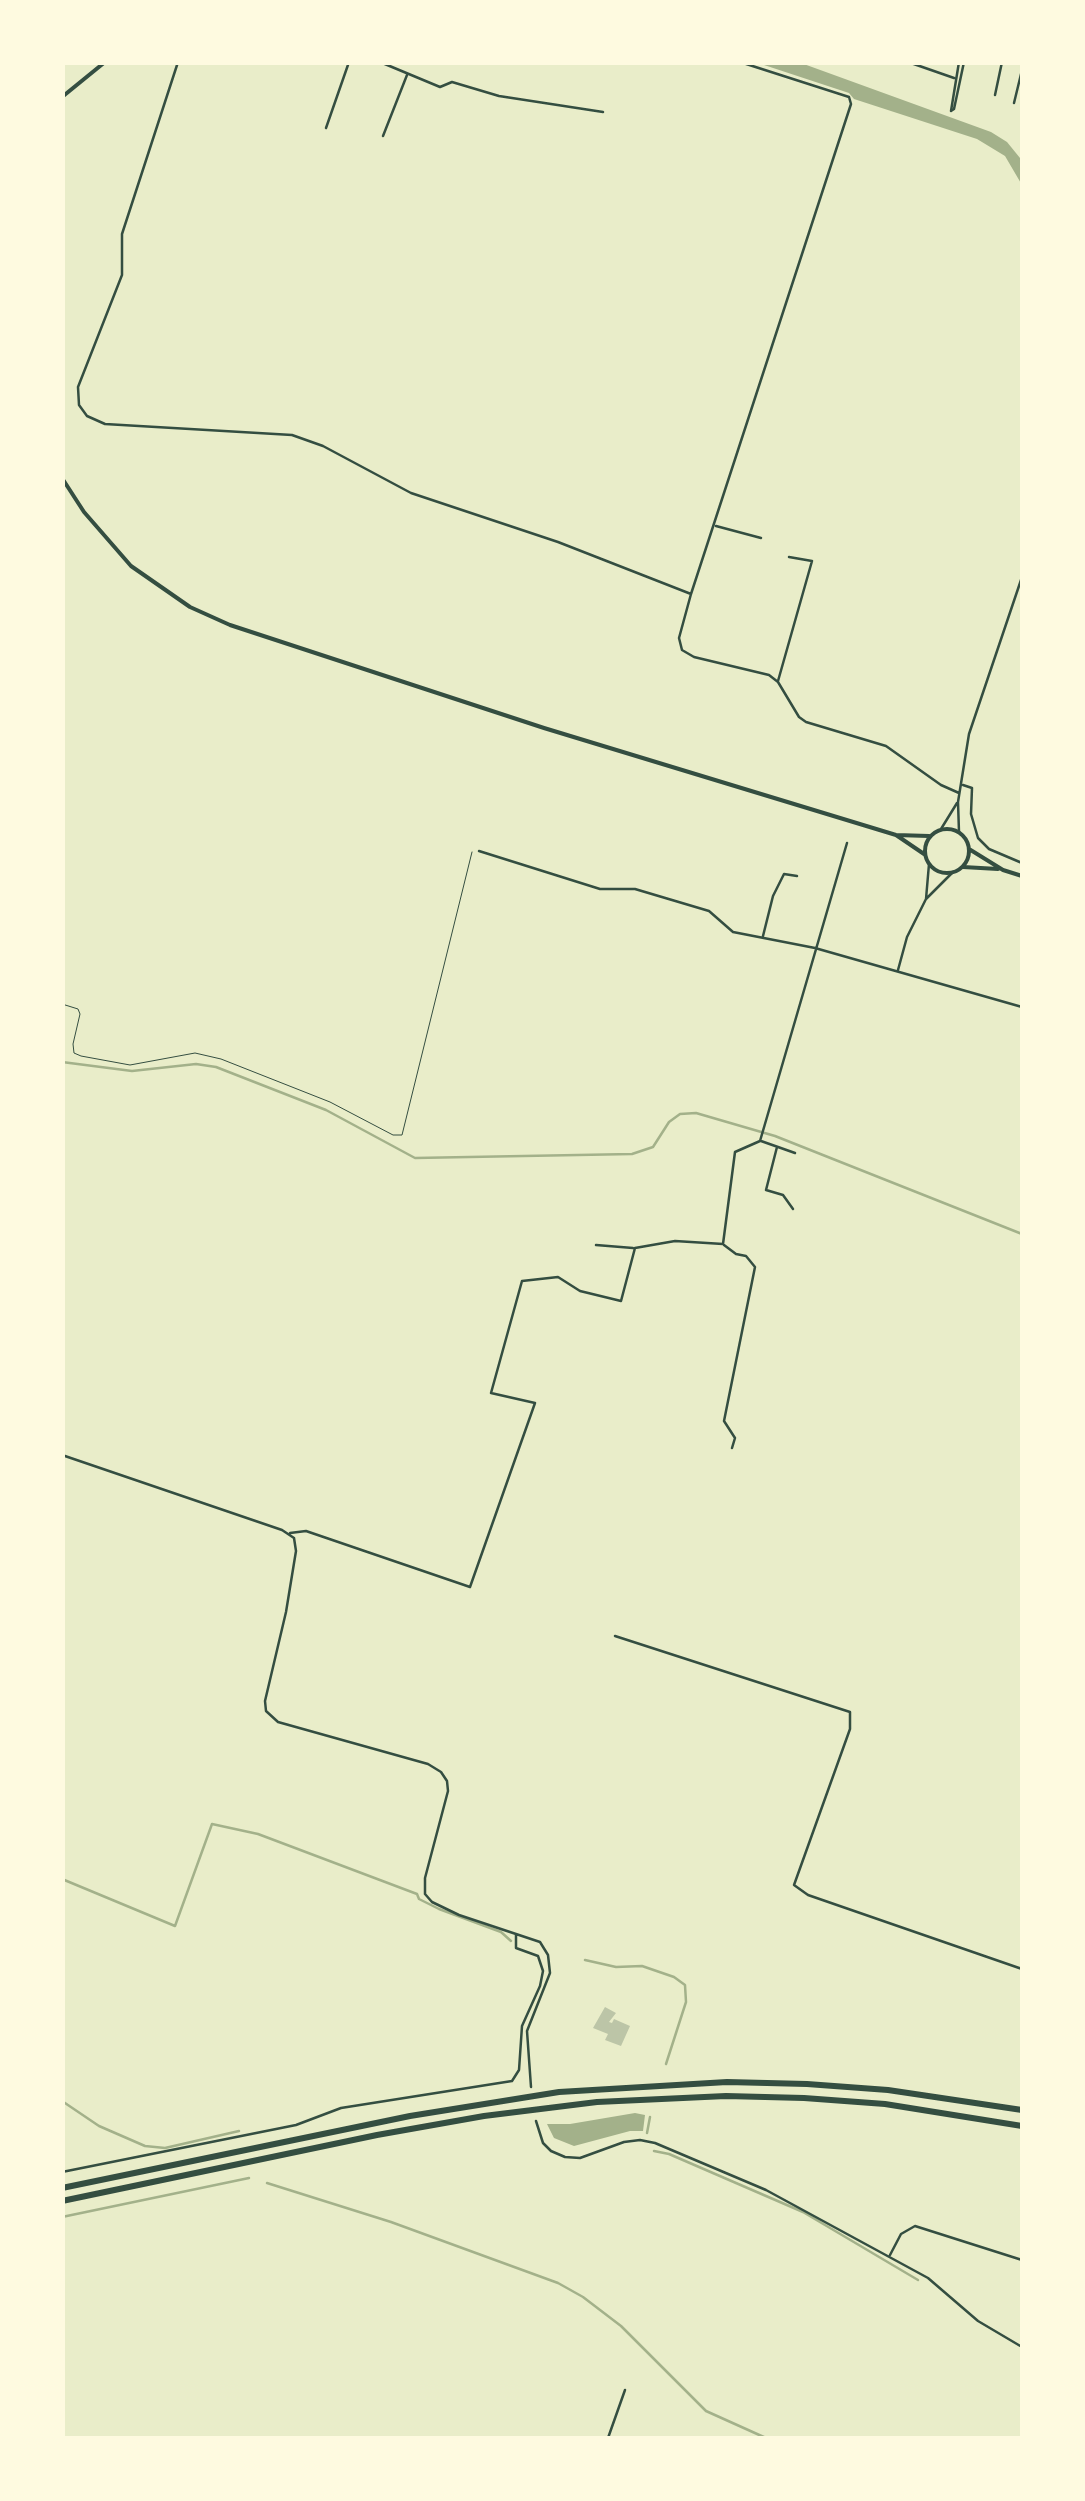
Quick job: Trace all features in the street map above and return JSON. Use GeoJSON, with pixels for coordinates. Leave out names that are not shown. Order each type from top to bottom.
{"type":"FeatureCollection","features":[{"type":"Feature","properties":{"kind":"highway"},"geometry":{"type":"LineString","coordinates":[[62,2188],[410,2116],[558,2092],[727,2082],[808,2084],[888,2090],[1022,2110]]}},
{"type":"Feature","properties":{"kind":"highway"},"geometry":{"type":"LineString","coordinates":[[62,2201],[377,2135],[598,2102],[804,2098],[885,2104],[1022,2126]]}},
{"type":"Feature","properties":{"kind":"main road"},"geometry":{"type":"LineString","coordinates":[[62,97],[104,62]]}},
{"type":"Feature","properties":{"kind":"main road"},"geometry":{"type":"LineString","coordinates":[[62,478],[90,520],[132,566],[190,607],[230,625],[544,728],[896,834],[929,836],[942,828],[959,832],[969,849],[1003,870]]}},
{"type":"Feature","properties":{"kind":"main road"},"geometry":{"type":"LineString","coordinates":[[896,834],[942,872],[962,867],[1003,870],[1022,876]]}},
{"type":"Feature","properties":{"kind":"main road"},"geometry":{"type":"LineString","coordinates":[[924,854],[929,836]]}},
{"type":"Feature","properties":{"kind":"main road"},"geometry":{"type":"LineString","coordinates":[[962,867],[969,849]]}},
{"type":"Feature","properties":{"kind":"street"},"geometry":{"type":"LineString","coordinates":[[178,62],[122,234],[123,268],[78,387],[79,404],[87,416],[100,424],[292,435],[322,446],[410,493],[558,542],[692,594]]}},
{"type":"Feature","properties":{"kind":"street"},"geometry":{"type":"LineString","coordinates":[[326,128],[349,62]]}},
{"type":"Feature","properties":{"kind":"street"},"geometry":{"type":"LineString","coordinates":[[380,62],[440,87],[452,82],[500,96],[603,112]]}},
{"type":"Feature","properties":{"kind":"street"},"geometry":{"type":"LineString","coordinates":[[740,62],[849,97],[851,104],[692,594],[679,638],[682,650],[694,657],[769,675],[806,722],[886,746],[959,794]]}},
{"type":"Feature","properties":{"kind":"street"},"geometry":{"type":"LineString","coordinates":[[908,62],[955,78]]}},
{"type":"Feature","properties":{"kind":"street"},"geometry":{"type":"LineString","coordinates":[[961,62],[954,109],[951,110],[955,78],[961,62]]}},
{"type":"Feature","properties":{"kind":"street"},"geometry":{"type":"LineString","coordinates":[[995,95],[1002,62]]}},
{"type":"Feature","properties":{"kind":"street"},"geometry":{"type":"LineString","coordinates":[[1014,103],[1022,70]]}},
{"type":"Feature","properties":{"kind":"street"},"geometry":{"type":"LineString","coordinates":[[383,136],[407,74]]}},
{"type":"Feature","properties":{"kind":"street"},"geometry":{"type":"LineString","coordinates":[[714,526],[761,538]]}},
{"type":"Feature","properties":{"kind":"street"},"geometry":{"type":"LineString","coordinates":[[778,682],[812,562],[789,557]]}},
{"type":"Feature","properties":{"kind":"street"},"geometry":{"type":"LineString","coordinates":[[959,832],[960,784],[970,734],[1022,577]]}},
{"type":"Feature","properties":{"kind":"street"},"geometry":{"type":"LineString","coordinates":[[960,784],[972,788],[971,814],[978,838],[988,849],[1022,863]]}},
{"type":"Feature","properties":{"kind":"street"},"geometry":{"type":"LineString","coordinates":[[942,828],[958,802]]}},
{"type":"Feature","properties":{"kind":"street"},"geometry":{"type":"LineString","coordinates":[[723,1244],[735,1152],[760,1139],[847,843]]}},
{"type":"Feature","properties":{"kind":"street"},"geometry":{"type":"LineString","coordinates":[[479,852],[600,889],[636,888],[709,911],[730,932],[815,948],[1022,1007]]}},
{"type":"Feature","properties":{"kind":"street"},"geometry":{"type":"LineString","coordinates":[[926,899],[929,864]]}},
{"type":"Feature","properties":{"kind":"street"},"geometry":{"type":"LineString","coordinates":[[897,972],[911,927],[926,899],[952,872]]}},
{"type":"Feature","properties":{"kind":"street"},"geometry":{"type":"LineString","coordinates":[[762,937],[773,896],[784,874],[797,876]]}},
{"type":"Feature","properties":{"kind":"street"},"geometry":{"type":"LineString","coordinates":[[760,1139],[795,1153]]}},
{"type":"Feature","properties":{"kind":"street"},"geometry":{"type":"LineString","coordinates":[[777,1148],[766,1190],[782,1195],[794,1208]]}},
{"type":"Feature","properties":{"kind":"street"},"geometry":{"type":"LineString","coordinates":[[596,1246],[723,1244],[746,1256],[755,1267],[724,1421],[735,1438],[732,1448]]}},
{"type":"Feature","properties":{"kind":"street"},"geometry":{"type":"LineString","coordinates":[[62,1455],[290,1533],[306,1531],[470,1586],[535,1403],[491,1392],[522,1281],[558,1277],[580,1291],[621,1301],[635,1248]]}},
{"type":"Feature","properties":{"kind":"street"},"geometry":{"type":"LineString","coordinates":[[290,1533],[296,1551],[266,1712],[278,1722],[428,1764],[448,1781],[425,1878],[425,1894],[432,1902],[459,1914],[540,1942],[548,1955],[550,1973],[528,2031],[531,2087]]}},
{"type":"Feature","properties":{"kind":"street"},"geometry":{"type":"LineString","coordinates":[[615,1636],[850,1712],[850,1729],[794,1884],[808,1895],[1022,1969]]}},
{"type":"Feature","properties":{"kind":"street"},"geometry":{"type":"LineString","coordinates":[[62,2172],[296,2125],[341,2108],[512,2082],[519,2070],[522,2026],[543,1971],[538,1956],[516,1948],[516,1934]]}},
{"type":"Feature","properties":{"kind":"street"},"geometry":{"type":"LineString","coordinates":[[536,2121],[543,2143],[565,2157],[580,2158],[624,2142],[654,2143],[766,2190],[928,2278],[978,2320],[1022,2346]]}},
{"type":"Feature","properties":{"kind":"street"},"geometry":{"type":"LineString","coordinates":[[888,2258],[902,2234],[915,2226],[1022,2260]]}},
{"type":"Feature","properties":{"kind":"street"},"geometry":{"type":"LineString","coordinates":[[608,2438],[625,2390]]}},
{"type":"Feature","properties":{"kind":"path"},"geometry":{"type":"LineString","coordinates":[[62,1004],[78,1009],[80,1014],[74,1053],[81,1056],[130,1065],[195,1053],[221,1059],[330,1102],[393,1135],[402,1135],[470,852],[479,852]]}},
{"type":"Feature","properties":{"kind":"shaded area"},"geometry":{"type":"Polygon","coordinates":[[[758,63],[801,63],[991,132],[1007,142],[1020,158],[1022,185],[1005,156],[977,139],[758,63]]]}},
{"type":"Feature","properties":{"kind":"shaded area"},"geometry":{"type":"Polygon","coordinates":[[[635,2113],[645,2115],[643,2131],[574,2146],[554,2138],[547,2124],[570,2124],[635,2113]]]}},
{"type":"Feature","properties":{"kind":"building"},"geometry":{"type":"Polygon","coordinates":[[[605,2007],[616,2013],[609,2022],[614,2019],[630,2026],[621,2046],[605,2040],[608,2034],[593,2028],[605,2007]]]}},
{"type":"Feature","properties":{"kind":"waterway"},"geometry":{"type":"LineString","coordinates":[[62,1062],[132,1071],[196,1064],[216,1067],[326,1110],[415,1158],[632,1154],[653,1147],[669,1122],[680,1114],[696,1113],[775,1136],[1022,1234]]}},
{"type":"Feature","properties":{"kind":"waterway"},"geometry":{"type":"LineString","coordinates":[[62,1879],[175,1926],[212,1824],[258,1834],[417,1894],[419,1899],[501,1932],[511,1941]]}},
{"type":"Feature","properties":{"kind":"waterway"},"geometry":{"type":"LineString","coordinates":[[585,1960],[616,1967],[642,1966],[685,1985],[686,2002],[666,2064]]}},
{"type":"Feature","properties":{"kind":"waterway"},"geometry":{"type":"LineString","coordinates":[[62,2101],[99,2126],[145,2146],[165,2148],[239,2131]]}},
{"type":"Feature","properties":{"kind":"waterway"},"geometry":{"type":"LineString","coordinates":[[647,2133],[650,2117]]}},
{"type":"Feature","properties":{"kind":"waterway"},"geometry":{"type":"LineString","coordinates":[[654,2151],[803,2212],[918,2280]]}},
{"type":"Feature","properties":{"kind":"waterway"},"geometry":{"type":"LineString","coordinates":[[62,2217],[249,2178]]}},
{"type":"Feature","properties":{"kind":"waterway"},"geometry":{"type":"LineString","coordinates":[[267,2183],[391,2222],[558,2283],[621,2326],[706,2411],[766,2438]]}}]}
